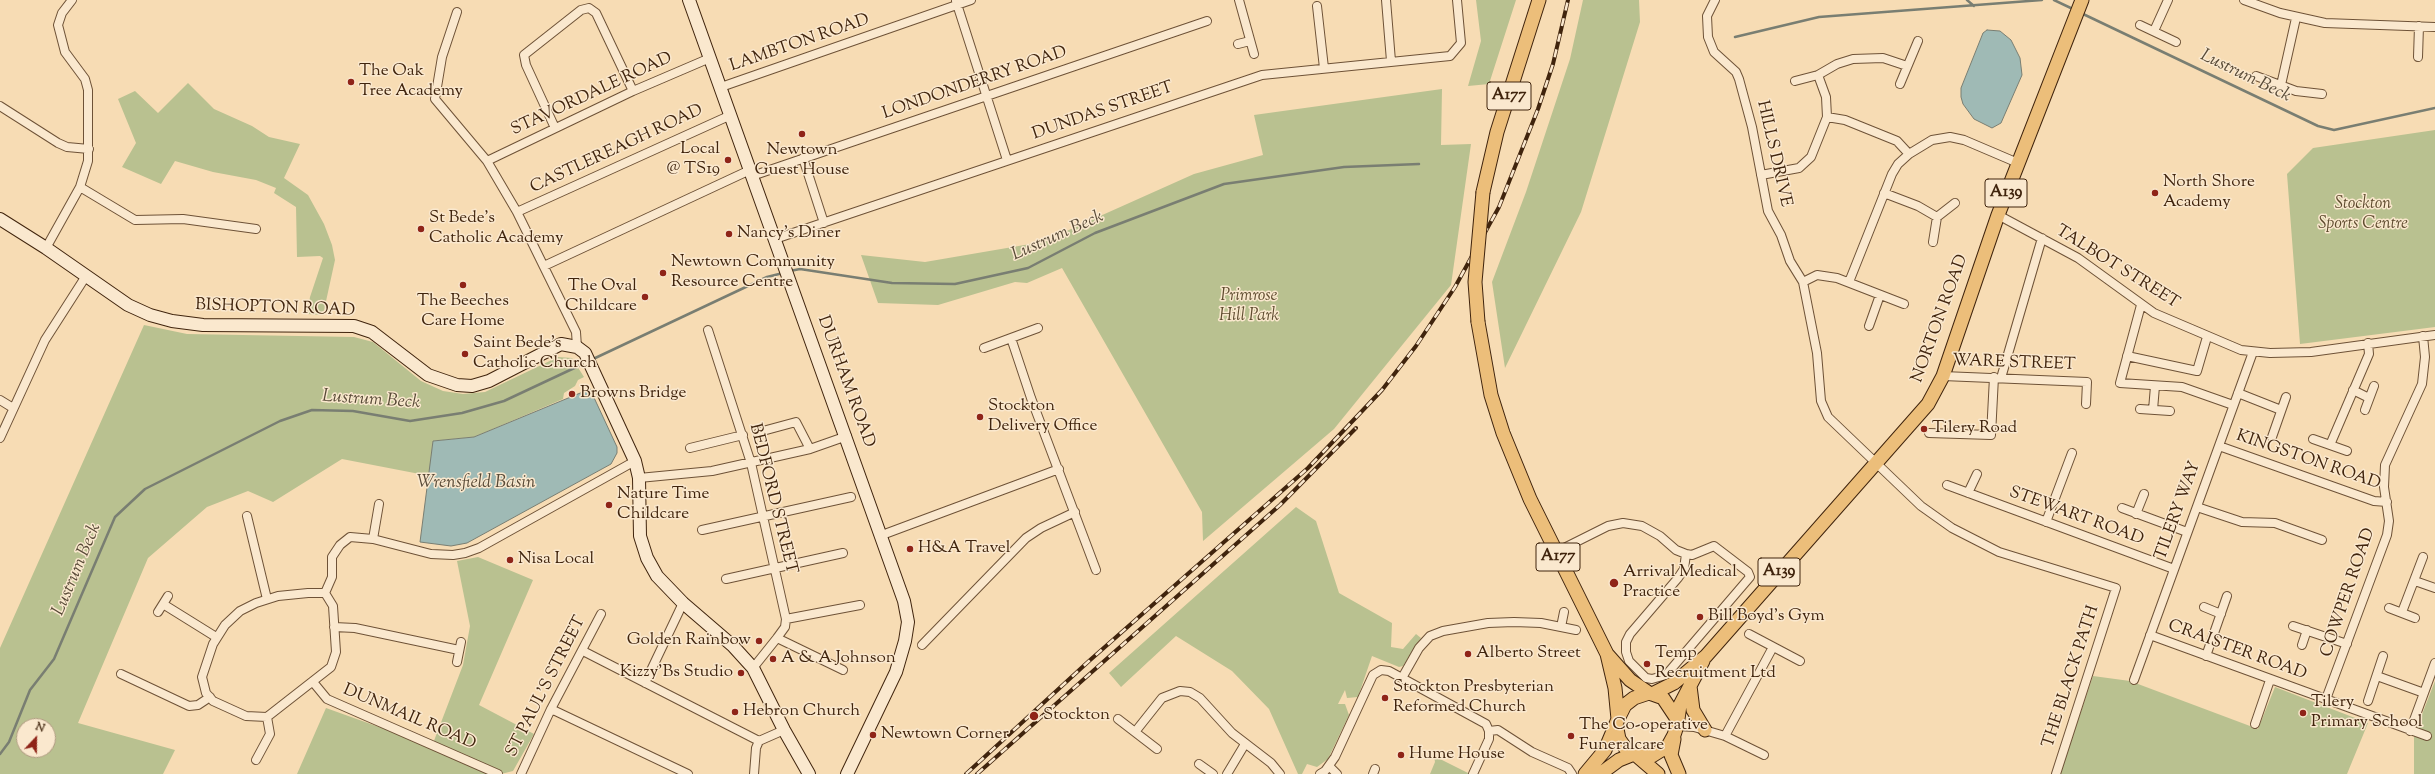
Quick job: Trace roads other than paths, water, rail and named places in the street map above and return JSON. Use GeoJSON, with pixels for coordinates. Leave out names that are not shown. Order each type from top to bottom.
{"type":"FeatureCollection","features":[{"type":"Feature","properties":{"kind":"main road","name":"A177"},"geometry":{"type":"LineString","coordinates":[[1539,0],[1497,132],[1483,192],[1475,282],[1478,322],[1491,395],[1503,433],[1530,499],[1607,654],[1615,688],[1617,721]]}},
{"type":"Feature","properties":{"kind":"main road","name":"NORTON ROAD"},"geometry":{"type":"LineString","coordinates":[[1585,774],[1606,750],[1625,705],[1634,698],[1650,694],[1674,682],[1706,656],[1835,509],[1876,465],[1928,404],[1943,376],[1998,215],[2077,15],[2081,1]]}},
{"type":"Feature","properties":{"kind":"main road","name":"A177"},"geometry":{"type":"LineString","coordinates":[[1607,654],[1630,680],[1650,694]]}},
{"type":"Feature","properties":{"kind":"main road","name":"NORTON ROAD"},"geometry":{"type":"LineString","coordinates":[[1635,754],[1652,756],[1661,752],[1676,727],[1680,705],[1706,656]]}},
{"type":"Feature","properties":{"kind":"main road"},"geometry":{"type":"LineString","coordinates":[[1690,686],[1692,710],[1705,730]]}},
{"type":"Feature","properties":{"kind":"main road"},"geometry":{"type":"LineString","coordinates":[[1650,694],[1663,698],[1676,727],[1671,755],[1679,774]]}},
{"type":"Feature","properties":{"kind":"main road"},"geometry":{"type":"LineString","coordinates":[[1617,721],[1619,739],[1626,749],[1635,754],[1658,774]]}},
{"type":"Feature","properties":{"kind":"main road"},"geometry":{"type":"LineString","coordinates":[[1600,774],[1619,760],[1635,754]]}},
{"type":"Feature","properties":{"kind":"street"},"geometry":{"type":"LineString","coordinates":[[46,248],[80,187],[88,161],[88,90],[85,79],[65,52],[58,25],[62,13],[72,0]]}},
{"type":"Feature","properties":{"kind":"street","name":"LAMBTON ROAD"},"geometry":{"type":"LineString","coordinates":[[721,87],[956,2],[971,0]]}},
{"type":"Feature","properties":{"kind":"street"},"geometry":{"type":"LineString","coordinates":[[1239,0],[1254,54]]}},
{"type":"Feature","properties":{"kind":"street"},"geometry":{"type":"LineString","coordinates":[[1386,0],[1391,61]]}},
{"type":"Feature","properties":{"kind":"street","name":"DUNDAS STREET"},"geometry":{"type":"LineString","coordinates":[[775,239],[1262,75],[1450,56],[1462,43],[1457,0]]}},
{"type":"Feature","properties":{"kind":"street","name":"HILLS DRIVE"},"geometry":{"type":"LineString","coordinates":[[1714,0],[1707,16],[1708,37],[1714,52],[1736,72],[1739,79],[1751,120],[1770,216],[1781,235],[1790,261],[1803,282],[1815,344],[1822,406],[1833,422],[1876,465],[1934,515],[1952,528],[1999,552],[2116,588]]}},
{"type":"Feature","properties":{"kind":"street"},"geometry":{"type":"LineString","coordinates":[[2154,31],[2168,0]]}},
{"type":"Feature","properties":{"kind":"street"},"geometry":{"type":"LineString","coordinates":[[2244,0],[2296,18],[2325,23],[2435,27]]}},
{"type":"Feature","properties":{"kind":"street","name":"DURHAM ROAD"},"geometry":{"type":"LineString","coordinates":[[693,1],[710,58],[730,115],[847,436],[904,601],[908,622],[905,641],[896,672],[847,774]]}},
{"type":"Feature","properties":{"kind":"street"},"geometry":{"type":"LineString","coordinates":[[956,2],[985,96],[1007,160]]}},
{"type":"Feature","properties":{"kind":"street"},"geometry":{"type":"LineString","coordinates":[[1317,6],[1324,68]]}},
{"type":"Feature","properties":{"kind":"street"},"geometry":{"type":"LineString","coordinates":[[555,128],[526,65],[524,55],[581,10],[589,8],[596,12],[634,91]]}},
{"type":"Feature","properties":{"kind":"street"},"geometry":{"type":"LineString","coordinates":[[457,12],[442,57],[434,99],[487,161],[517,212],[578,336],[581,350],[592,368],[635,461],[639,478],[640,536],[647,558],[657,576],[683,603],[733,646],[753,668],[784,730],[809,774]]}},
{"type":"Feature","properties":{"kind":"street"},"geometry":{"type":"LineString","coordinates":[[2281,85],[2296,18]]}},
{"type":"Feature","properties":{"kind":"street","name":"LONDONDERRY ROAD"},"geometry":{"type":"LineString","coordinates":[[544,266],[752,173],[766,171],[1207,21]]}},
{"type":"Feature","properties":{"kind":"street"},"geometry":{"type":"LineString","coordinates":[[2140,25],[2176,42]]}},
{"type":"Feature","properties":{"kind":"street"},"geometry":{"type":"LineString","coordinates":[[2418,57],[2419,26]]}},
{"type":"Feature","properties":{"kind":"street"},"geometry":{"type":"LineString","coordinates":[[1238,44],[1250,41]]}},
{"type":"Feature","properties":{"kind":"street"},"geometry":{"type":"LineString","coordinates":[[1900,84],[1918,41]]}},
{"type":"Feature","properties":{"kind":"street","name":"STAVORDALE ROAD"},"geometry":{"type":"LineString","coordinates":[[487,161],[634,91],[710,58]]}},
{"type":"Feature","properties":{"kind":"street"},"geometry":{"type":"LineString","coordinates":[[1795,81],[1818,75],[1837,64],[1853,59],[1883,58],[1907,66]]}},
{"type":"Feature","properties":{"kind":"street"},"geometry":{"type":"LineString","coordinates":[[1761,175],[1799,168],[1808,162],[1827,117],[1826,97],[1818,75]]}},
{"type":"Feature","properties":{"kind":"street"},"geometry":{"type":"LineString","coordinates":[[2256,76],[2296,91],[2322,94]]}},
{"type":"Feature","properties":{"kind":"street"},"geometry":{"type":"LineString","coordinates":[[0,106],[58,143],[68,147],[89,149]]}},
{"type":"Feature","properties":{"kind":"street","name":"CASTLEREAGH ROAD"},"geometry":{"type":"LineString","coordinates":[[517,212],[730,115]]}},
{"type":"Feature","properties":{"kind":"street"},"geometry":{"type":"LineString","coordinates":[[1827,117],[1845,120],[1897,141],[1910,154]]}},
{"type":"Feature","properties":{"kind":"street"},"geometry":{"type":"LineString","coordinates":[[1849,282],[1894,168],[1910,154],[1932,140],[1950,137],[1964,140],[2018,163]]}},
{"type":"Feature","properties":{"kind":"street"},"geometry":{"type":"LineString","coordinates":[[803,158],[824,222]]}},
{"type":"Feature","properties":{"kind":"street"},"geometry":{"type":"LineString","coordinates":[[80,187],[135,220],[183,219],[256,229]]}},
{"type":"Feature","properties":{"kind":"street"},"geometry":{"type":"LineString","coordinates":[[1884,193],[1918,206],[1937,217]]}},
{"type":"Feature","properties":{"kind":"street"},"geometry":{"type":"LineString","coordinates":[[1933,242],[1937,217],[1955,203]]}},
{"type":"Feature","properties":{"kind":"street","name":"TALBOT STREET"},"geometry":{"type":"LineString","coordinates":[[1998,215],[2078,258],[2141,305],[2207,337],[2253,352],[2311,352],[2435,335]]}},
{"type":"Feature","properties":{"kind":"street","name":"BISHOPTON ROAD"},"geometry":{"type":"LineString","coordinates":[[0,220],[46,248],[128,305],[150,315],[172,321],[203,325],[354,326],[372,332],[428,375],[457,386],[472,386],[488,382],[561,344],[581,350]]}},
{"type":"Feature","properties":{"kind":"street"},"geometry":{"type":"LineString","coordinates":[[1928,433],[1991,435],[1998,377],[2042,238]]}},
{"type":"Feature","properties":{"kind":"street"},"geometry":{"type":"LineString","coordinates":[[1803,282],[1822,275],[1849,282],[1904,304]]}},
{"type":"Feature","properties":{"kind":"street"},"geometry":{"type":"LineString","coordinates":[[0,438],[45,340],[86,276]]}},
{"type":"Feature","properties":{"kind":"street"},"geometry":{"type":"LineString","coordinates":[[1869,326],[1880,295]]}},
{"type":"Feature","properties":{"kind":"street"},"geometry":{"type":"LineString","coordinates":[[2141,305],[2120,383],[2182,387],[2233,406]]}},
{"type":"Feature","properties":{"kind":"street"},"geometry":{"type":"LineString","coordinates":[[984,348],[1038,328]]}},
{"type":"Feature","properties":{"kind":"street","name":"BEDFORD STREET"},"geometry":{"type":"LineString","coordinates":[[708,330],[743,434],[751,463],[786,620]]}},
{"type":"Feature","properties":{"kind":"street","name":"COWPER ROAD"},"geometry":{"type":"LineString","coordinates":[[2326,699],[2387,536],[2387,502],[2384,487],[2385,464],[2422,384],[2425,357],[2423,336]]}},
{"type":"Feature","properties":{"kind":"street"},"geometry":{"type":"LineString","coordinates":[[2127,356],[2197,371],[2207,337]]}},
{"type":"Feature","properties":{"kind":"street"},"geometry":{"type":"LineString","coordinates":[[1011,338],[1030,398],[1059,469],[1096,570]]}},
{"type":"Feature","properties":{"kind":"street"},"geometry":{"type":"LineString","coordinates":[[2330,445],[2369,354],[2368,343]]}},
{"type":"Feature","properties":{"kind":"street","name":"TILERY WAY"},"geometry":{"type":"LineString","coordinates":[[2134,680],[2253,352]]}},
{"type":"Feature","properties":{"kind":"street","name":"WARE STREET"},"geometry":{"type":"LineString","coordinates":[[1943,376],[1998,377],[2087,382],[2086,404]]}},
{"type":"Feature","properties":{"kind":"street"},"geometry":{"type":"LineString","coordinates":[[2153,410],[2155,386]]}},
{"type":"Feature","properties":{"kind":"street"},"geometry":{"type":"LineString","coordinates":[[2365,410],[2374,386]]}},
{"type":"Feature","properties":{"kind":"street"},"geometry":{"type":"LineString","coordinates":[[2353,390],[2369,398]]}},
{"type":"Feature","properties":{"kind":"street"},"geometry":{"type":"LineString","coordinates":[[2238,393],[2281,410]]}},
{"type":"Feature","properties":{"kind":"street"},"geometry":{"type":"LineString","coordinates":[[2272,437],[2286,397]]}},
{"type":"Feature","properties":{"kind":"street"},"geometry":{"type":"LineString","coordinates":[[0,400],[13,408]]}},
{"type":"Feature","properties":{"kind":"street"},"geometry":{"type":"LineString","coordinates":[[2140,410],[2170,411]]}},
{"type":"Feature","properties":{"kind":"street"},"geometry":{"type":"LineString","coordinates":[[759,432],[796,422],[810,449]]}},
{"type":"Feature","properties":{"kind":"street"},"geometry":{"type":"LineString","coordinates":[[690,448],[743,434]]}},
{"type":"Feature","properties":{"kind":"street"},"geometry":{"type":"LineString","coordinates":[[639,478],[709,472],[810,449],[847,436]]}},
{"type":"Feature","properties":{"kind":"street"},"geometry":{"type":"LineString","coordinates":[[2313,439],[2347,451]]}},
{"type":"Feature","properties":{"kind":"street","name":"KINGSTON ROAD"},"geometry":{"type":"LineString","coordinates":[[2219,446],[2374,502],[2387,502]]}},
{"type":"Feature","properties":{"kind":"street"},"geometry":{"type":"LineString","coordinates":[[2046,522],[2072,453]]}},
{"type":"Feature","properties":{"kind":"street"},"geometry":{"type":"LineString","coordinates":[[326,593],[288,594],[268,599],[240,611],[224,625],[216,637],[202,677],[204,687],[210,697],[246,716],[267,717],[327,672],[334,661],[333,606],[326,593],[332,577],[332,557],[340,544],[350,537],[373,539],[431,554],[465,554],[479,548],[635,461]]}},
{"type":"Feature","properties":{"kind":"street"},"geometry":{"type":"LineString","coordinates":[[882,535],[1059,469]]}},
{"type":"Feature","properties":{"kind":"street"},"geometry":{"type":"LineString","coordinates":[[1968,493],[1977,474]]}},
{"type":"Feature","properties":{"kind":"street","name":"STEWART ROAD"},"geometry":{"type":"LineString","coordinates":[[1947,485],[2174,569]]}},
{"type":"Feature","properties":{"kind":"street"},"geometry":{"type":"LineString","coordinates":[[2136,514],[2144,494]]}},
{"type":"Feature","properties":{"kind":"street"},"geometry":{"type":"LineString","coordinates":[[702,530],[851,497]]}},
{"type":"Feature","properties":{"kind":"street"},"geometry":{"type":"LineString","coordinates":[[373,539],[380,504]]}},
{"type":"Feature","properties":{"kind":"street"},"geometry":{"type":"LineString","coordinates":[[2197,507],[2242,522],[2275,523],[2322,540]]}},
{"type":"Feature","properties":{"kind":"street"},"geometry":{"type":"LineString","coordinates":[[2122,508],[2187,532]]}},
{"type":"Feature","properties":{"kind":"street"},"geometry":{"type":"LineString","coordinates":[[922,645],[1026,538],[1041,528],[1075,512]]}},
{"type":"Feature","properties":{"kind":"street"},"geometry":{"type":"LineString","coordinates":[[247,516],[268,599]]}},
{"type":"Feature","properties":{"kind":"street"},"geometry":{"type":"LineString","coordinates":[[1556,552],[1608,526],[1624,522],[1642,526],[1660,536],[1676,550],[1686,554],[1692,555],[1714,546],[1720,549],[1748,572],[1750,577],[1666,675],[1652,679],[1646,678],[1629,661],[1626,652],[1626,642],[1630,634],[1678,578],[1684,569],[1686,554]]}},
{"type":"Feature","properties":{"kind":"street"},"geometry":{"type":"LineString","coordinates":[[726,579],[844,553]]}},
{"type":"Feature","properties":{"kind":"street"},"geometry":{"type":"LineString","coordinates":[[2402,612],[2423,557]]}},
{"type":"Feature","properties":{"kind":"street"},"geometry":{"type":"LineString","coordinates":[[2415,581],[2435,588]]}},
{"type":"Feature","properties":{"kind":"street","name":"THE BLACK PATH"},"geometry":{"type":"LineString","coordinates":[[2056,774],[2116,588]]}},
{"type":"Feature","properties":{"kind":"street"},"geometry":{"type":"LineString","coordinates":[[158,612],[168,596]]}},
{"type":"Feature","properties":{"kind":"street"},"geometry":{"type":"LineString","coordinates":[[2206,656],[2227,596]]}},
{"type":"Feature","properties":{"kind":"street"},"geometry":{"type":"LineString","coordinates":[[645,683],[683,603]]}},
{"type":"Feature","properties":{"kind":"street"},"geometry":{"type":"LineString","coordinates":[[163,604],[216,637]]}},
{"type":"Feature","properties":{"kind":"street"},"geometry":{"type":"LineString","coordinates":[[753,668],[785,627],[786,620],[860,605]]}},
{"type":"Feature","properties":{"kind":"street"},"geometry":{"type":"LineString","coordinates":[[2204,608],[2221,614]]}},
{"type":"Feature","properties":{"kind":"street"},"geometry":{"type":"LineString","coordinates":[[2389,608],[2415,618]]}},
{"type":"Feature","properties":{"kind":"street"},"geometry":{"type":"LineString","coordinates":[[1561,627],[1564,612]]}},
{"type":"Feature","properties":{"kind":"street","name":"ST PAUL'S STREET"},"geometry":{"type":"LineString","coordinates":[[521,774],[551,709],[583,651],[601,614]]}},
{"type":"Feature","properties":{"kind":"street"},"geometry":{"type":"LineString","coordinates":[[1402,678],[1419,648],[1430,636],[1443,631],[1488,623],[1514,622],[1576,630]]}},
{"type":"Feature","properties":{"kind":"street"},"geometry":{"type":"LineString","coordinates":[[2293,626],[2347,644]]}},
{"type":"Feature","properties":{"kind":"street"},"geometry":{"type":"LineString","coordinates":[[334,627],[355,628],[459,650]]}},
{"type":"Feature","properties":{"kind":"street"},"geometry":{"type":"LineString","coordinates":[[2302,645],[2307,630]]}},
{"type":"Feature","properties":{"kind":"street"},"geometry":{"type":"LineString","coordinates":[[1749,634],[1800,661]]}},
{"type":"Feature","properties":{"kind":"street","name":"CRAISTER ROAD"},"geometry":{"type":"LineString","coordinates":[[2150,635],[2426,736]]}},
{"type":"Feature","properties":{"kind":"street"},"geometry":{"type":"LineString","coordinates":[[777,638],[843,670]]}},
{"type":"Feature","properties":{"kind":"street"},"geometry":{"type":"LineString","coordinates":[[457,662],[461,642]]}},
{"type":"Feature","properties":{"kind":"street"},"geometry":{"type":"LineString","coordinates":[[1726,736],[1773,647]]}},
{"type":"Feature","properties":{"kind":"street"},"geometry":{"type":"LineString","coordinates":[[583,651],[759,741]]}},
{"type":"Feature","properties":{"kind":"street"},"geometry":{"type":"LineString","coordinates":[[2368,701],[2383,656]]}},
{"type":"Feature","properties":{"kind":"street"},"geometry":{"type":"LineString","coordinates":[[2410,731],[2435,663]]}},
{"type":"Feature","properties":{"kind":"street"},"geometry":{"type":"LineString","coordinates":[[1320,774],[1336,757],[1373,675],[1381,670],[1389,671],[1486,724],[1489,731],[1489,739],[1473,774]]}},
{"type":"Feature","properties":{"kind":"street"},"geometry":{"type":"LineString","coordinates":[[126,673],[189,706],[198,705],[210,697]]}},
{"type":"Feature","properties":{"kind":"street"},"geometry":{"type":"LineString","coordinates":[[2377,676],[2424,694]]}},
{"type":"Feature","properties":{"kind":"street"},"geometry":{"type":"LineString","coordinates":[[2255,724],[2270,680]]}},
{"type":"Feature","properties":{"kind":"street","name":"DUNMAIL ROAD"},"geometry":{"type":"LineString","coordinates":[[313,682],[329,700],[498,774]]}},
{"type":"Feature","properties":{"kind":"street"},"geometry":{"type":"LineString","coordinates":[[1135,732],[1162,698],[1180,691],[1190,692],[1200,698],[1245,744],[1271,762],[1280,774]]}},
{"type":"Feature","properties":{"kind":"street"},"geometry":{"type":"LineString","coordinates":[[551,709],[688,774]]}},
{"type":"Feature","properties":{"kind":"street"},"geometry":{"type":"LineString","coordinates":[[256,760],[270,734],[267,717]]}},
{"type":"Feature","properties":{"kind":"street"},"geometry":{"type":"LineString","coordinates":[[1118,719],[1157,749]]}},
{"type":"Feature","properties":{"kind":"street"},"geometry":{"type":"LineString","coordinates":[[1676,727],[1705,730],[1726,736],[1764,755]]}},
{"type":"Feature","properties":{"kind":"street"},"geometry":{"type":"LineString","coordinates":[[754,774],[756,748],[759,741],[784,730]]}},
{"type":"Feature","properties":{"kind":"street"},"geometry":{"type":"LineString","coordinates":[[1489,731],[1498,730],[1532,752],[1568,768],[1572,774]]}},
{"type":"Feature","properties":{"kind":"street"},"geometry":{"type":"LineString","coordinates":[[1227,774],[1245,744]]}},
{"type":"Feature","properties":{"kind":"street"},"geometry":{"type":"LineString","coordinates":[[1199,764],[1213,774]]}},
{"type":"Feature","properties":{"kind":"street"},"geometry":{"type":"LineString","coordinates":[[1329,766],[1337,774]]}},
{"type":"Feature","properties":{"kind":"water"},"geometry":{"type":"Polygon","coordinates":[[[1987,30],[2000,31],[2011,40],[2020,58],[2022,75],[2001,123],[1992,128],[1974,119],[1963,104],[1961,97],[1961,88],[1983,33],[1987,30]]]}},
{"type":"Feature","properties":{"kind":"water","name":"Wrensfield Basin"},"geometry":{"type":"Polygon","coordinates":[[[590,389],[617,447],[617,453],[611,464],[467,543],[451,546],[420,542],[433,441],[474,437],[590,389]]]}},
{"type":"Feature","properties":{"kind":"waterway","name":"Lustrum Beck"},"geometry":{"type":"LineString","coordinates":[[1967,0],[1974,6]]}},
{"type":"Feature","properties":{"kind":"waterway","name":"Lustrum Beck"},"geometry":{"type":"LineString","coordinates":[[1735,37],[1819,17],[2042,0]]}},
{"type":"Feature","properties":{"kind":"waterway","name":"Lustrum Beck"},"geometry":{"type":"LineString","coordinates":[[2054,0],[2075,10]]}},
{"type":"Feature","properties":{"kind":"waterway","name":"Lustrum Beck"},"geometry":{"type":"LineString","coordinates":[[2081,13],[2318,126],[2334,130],[2435,108]]}},
{"type":"Feature","properties":{"kind":"waterway","name":"Lustrum Beck"},"geometry":{"type":"LineString","coordinates":[[790,271],[800,269],[892,283],[955,284],[1028,268],[1095,233],[1224,184],[1344,167],[1419,164]]}},
{"type":"Feature","properties":{"kind":"waterway","name":"Lustrum Beck"},"geometry":{"type":"LineString","coordinates":[[591,360],[767,277],[783,273]]}},
{"type":"Feature","properties":{"kind":"waterway","name":"Lustrum Beck"},"geometry":{"type":"LineString","coordinates":[[0,754],[9,742],[30,690],[54,659],[115,517],[145,489],[280,421],[312,410],[353,411],[410,421],[462,413],[504,401],[585,363]]}},
{"type":"Feature","properties":{"kind":"railway"},"geometry":{"type":"LineString","coordinates":[[966,774],[1089,661],[1308,468],[1382,390],[1416,346],[1455,287],[1499,207],[1538,109],[1553,64],[1568,0]]}},
{"type":"Feature","properties":{"kind":"railway"},"geometry":{"type":"LineString","coordinates":[[977,774],[1280,505],[1356,428]]}},
{"type":"Feature","properties":{"kind":"place","name":"The Oak Tree Academy"},"geometry":{"type":"Point","coordinates":[351,82]}},
{"type":"Feature","properties":{"kind":"place","name":"Newtown Guest House"},"geometry":{"type":"Point","coordinates":[802,134]}},
{"type":"Feature","properties":{"kind":"place","name":"Local @ TS19"},"geometry":{"type":"Point","coordinates":[728,160]}},
{"type":"Feature","properties":{"kind":"place","name":"North Shore Academy"},"geometry":{"type":"Point","coordinates":[2155,193]}},
{"type":"Feature","properties":{"kind":"place","name":"St Bede's Catholic Academy"},"geometry":{"type":"Point","coordinates":[421,229]}},
{"type":"Feature","properties":{"kind":"place","name":"Nancy's Diner"},"geometry":{"type":"Point","coordinates":[729,234]}},
{"type":"Feature","properties":{"kind":"place","name":"Newtown Community Resource Centre"},"geometry":{"type":"Point","coordinates":[663,273]}},
{"type":"Feature","properties":{"kind":"place","name":"The Beeches Care Home"},"geometry":{"type":"Point","coordinates":[463,285]}},
{"type":"Feature","properties":{"kind":"place","name":"The Oval Childcare"},"geometry":{"type":"Point","coordinates":[645,297]}},
{"type":"Feature","properties":{"kind":"place","name":"Saint Bede's Catholic Church"},"geometry":{"type":"Point","coordinates":[465,354]}},
{"type":"Feature","properties":{"kind":"place","name":"Browns Bridge"},"geometry":{"type":"Point","coordinates":[572,394]}},
{"type":"Feature","properties":{"kind":"place","name":"Stockton Delivery Office"},"geometry":{"type":"Point","coordinates":[980,417]}},
{"type":"Feature","properties":{"kind":"place","name":"Tilery Road"},"geometry":{"type":"Point","coordinates":[1924,429]}},
{"type":"Feature","properties":{"kind":"place","name":"Nature Time Childcare"},"geometry":{"type":"Point","coordinates":[609,505]}},
{"type":"Feature","properties":{"kind":"place","name":"H&A Travel"},"geometry":{"type":"Point","coordinates":[910,549]}},
{"type":"Feature","properties":{"kind":"place","name":"Nisa Local"},"geometry":{"type":"Point","coordinates":[510,560]}},
{"type":"Feature","properties":{"kind":"place","name":"Arrival Medical Practice"},"geometry":{"type":"Point","coordinates":[1614,583]}},
{"type":"Feature","properties":{"kind":"place","name":"Bill Boyd’s Gym"},"geometry":{"type":"Point","coordinates":[1700,617]}},
{"type":"Feature","properties":{"kind":"place","name":"Golden Rainbow"},"geometry":{"type":"Point","coordinates":[759,641]}},
{"type":"Feature","properties":{"kind":"place","name":"Alberto Street"},"geometry":{"type":"Point","coordinates":[1468,654]}},
{"type":"Feature","properties":{"kind":"place","name":"A & A Johnson"},"geometry":{"type":"Point","coordinates":[773,659]}},
{"type":"Feature","properties":{"kind":"place","name":"Temp Recruitment Ltd"},"geometry":{"type":"Point","coordinates":[1647,664]}},
{"type":"Feature","properties":{"kind":"place","name":"Kizzy'Bs Studio"},"geometry":{"type":"Point","coordinates":[741,673]}},
{"type":"Feature","properties":{"kind":"place","name":"Stockton Presbyterian Reformed Church"},"geometry":{"type":"Point","coordinates":[1385,698]}},
{"type":"Feature","properties":{"kind":"place","name":"Hebron Church"},"geometry":{"type":"Point","coordinates":[735,712]}},
{"type":"Feature","properties":{"kind":"place","name":"Tilery Primary School"},"geometry":{"type":"Point","coordinates":[2303,713]}},
{"type":"Feature","properties":{"kind":"place","name":"Stockton"},"geometry":{"type":"Point","coordinates":[1034,716]}},
{"type":"Feature","properties":{"kind":"place","name":"Newtown Corner"},"geometry":{"type":"Point","coordinates":[873,735]}},
{"type":"Feature","properties":{"kind":"place","name":"The Co-operative Funeralcare"},"geometry":{"type":"Point","coordinates":[1571,736]}},
{"type":"Feature","properties":{"kind":"place","name":"Hume House"},"geometry":{"type":"Point","coordinates":[1401,755]}},
{"type":"Feature","properties":{"kind":"park label","name":"Stockton Sports Centre"},"geometry":{"type":"Point","coordinates":[2363,215]}},
{"type":"Feature","properties":{"kind":"park label","name":"Primrose Hill Park"},"geometry":{"type":"Point","coordinates":[1249,307]}}]}
